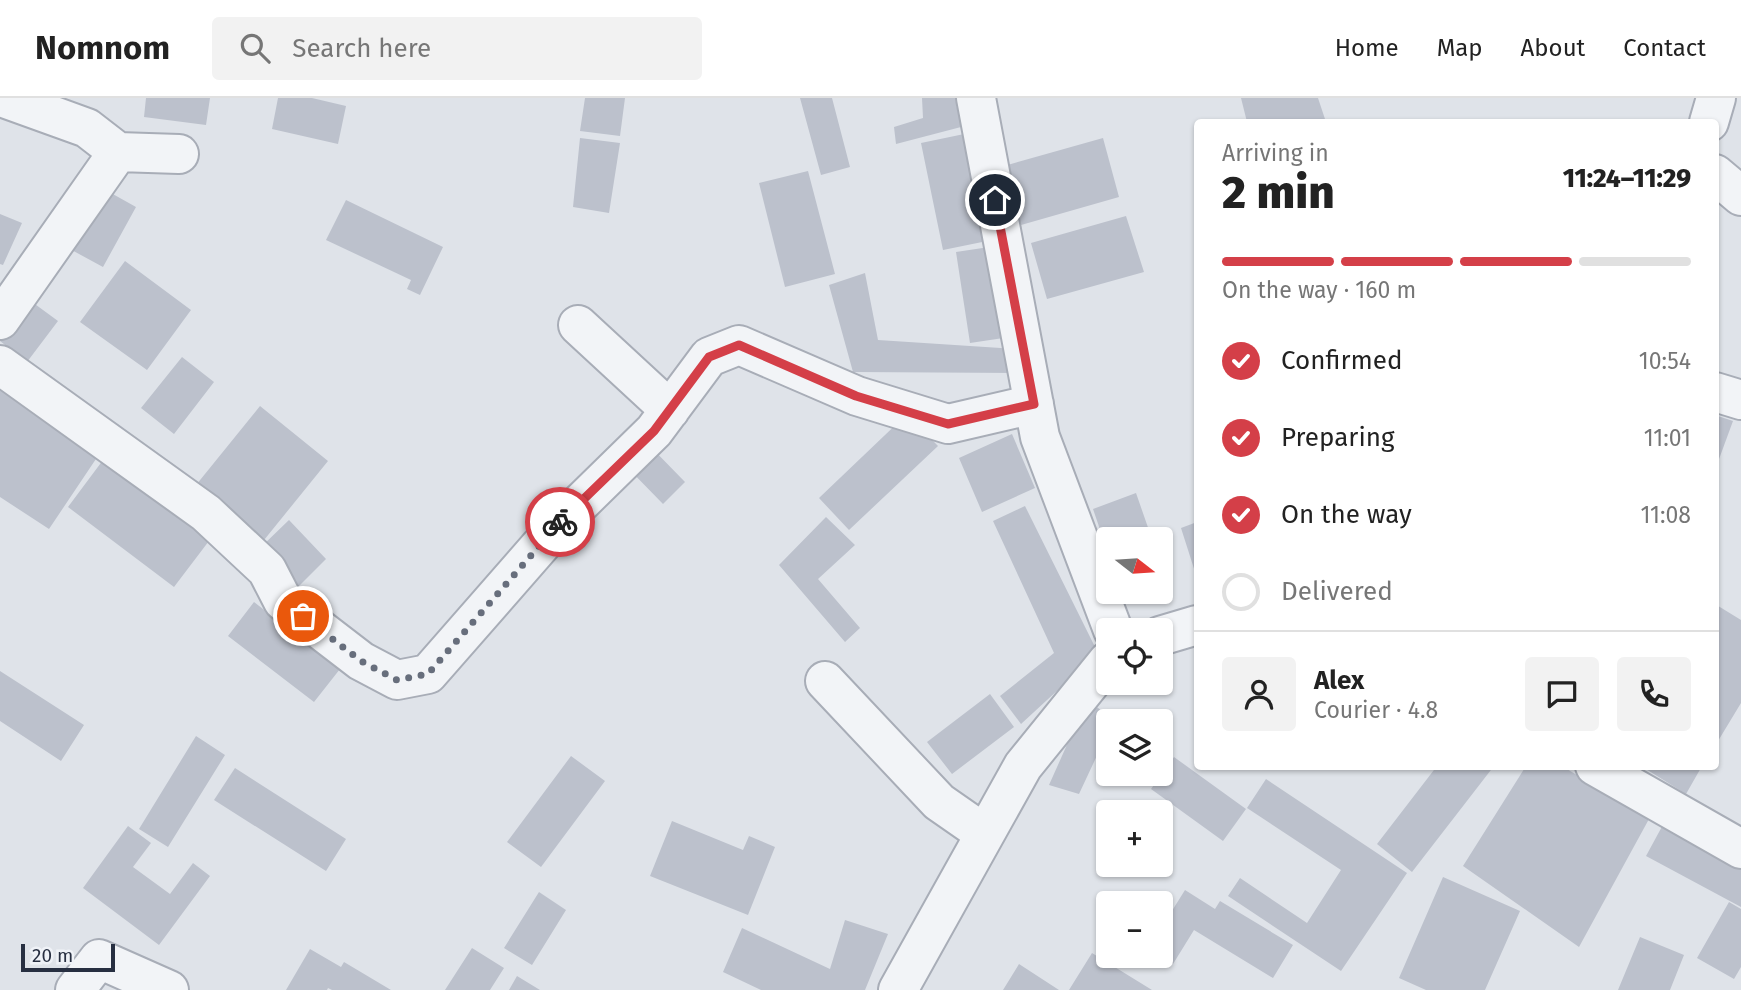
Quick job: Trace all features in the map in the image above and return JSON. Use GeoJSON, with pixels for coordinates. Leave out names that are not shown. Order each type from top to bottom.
{"type":"FeatureCollection","features":[{"type":"Feature","properties":{"kind":"street"},"geometry":{"type":"LineString","coordinates":[[4,98],[87,128],[118,152],[179,154]]}},
{"type":"Feature","properties":{"kind":"street"},"geometry":{"type":"LineString","coordinates":[[976,98],[1040,437],[1108,618]]}},
{"type":"Feature","properties":{"kind":"street"},"geometry":{"type":"LineString","coordinates":[[1710,119],[1716,98]]}},
{"type":"Feature","properties":{"kind":"street"},"geometry":{"type":"LineString","coordinates":[[0,320],[118,152]]}},
{"type":"Feature","properties":{"kind":"street"},"geometry":{"type":"LineString","coordinates":[[1719,177],[1741,196]]}},
{"type":"Feature","properties":{"kind":"street"},"geometry":{"type":"LineString","coordinates":[[578,325],[670,410]]}},
{"type":"Feature","properties":{"kind":"street"},"geometry":{"type":"LineString","coordinates":[[0,365],[206,513],[267,570],[283,601],[361,661],[397,680],[428,674],[561,522],[654,431],[709,357],[739,345],[856,396],[948,424],[1034,404]]}},
{"type":"Feature","properties":{"kind":"street"},"geometry":{"type":"LineString","coordinates":[[1719,393],[1741,400]]}},
{"type":"Feature","properties":{"kind":"street"},"geometry":{"type":"LineString","coordinates":[[1173,632],[1194,626]]}},
{"type":"Feature","properties":{"kind":"street"},"geometry":{"type":"LineString","coordinates":[[898,990],[1023,766],[1096,676]]}},
{"type":"Feature","properties":{"kind":"street"},"geometry":{"type":"LineString","coordinates":[[825,681],[939,802],[985,834]]}},
{"type":"Feature","properties":{"kind":"street"},"geometry":{"type":"LineString","coordinates":[[1602,770],[1741,849]]}},
{"type":"Feature","properties":{"kind":"street"},"geometry":{"type":"LineString","coordinates":[[75,990],[99,959],[169,990]]}},
{"type":"Feature","properties":{"kind":"building"},"geometry":{"type":"Polygon","coordinates":[[[146,98],[210,98],[206,125],[144,117],[146,98]]]}},
{"type":"Feature","properties":{"kind":"building"},"geometry":{"type":"Polygon","coordinates":[[[278,98],[312,98],[346,106],[338,144],[272,129],[278,98]]]}},
{"type":"Feature","properties":{"kind":"building"},"geometry":{"type":"Polygon","coordinates":[[[585,98],[625,98],[620,136],[580,131],[585,98]]]}},
{"type":"Feature","properties":{"kind":"building"},"geometry":{"type":"Polygon","coordinates":[[[800,98],[832,98],[850,167],[821,175],[800,98]]]}},
{"type":"Feature","properties":{"kind":"building"},"geometry":{"type":"Polygon","coordinates":[[[922,98],[955,98],[961,127],[896,144],[894,127],[923,118],[922,98]]]}},
{"type":"Feature","properties":{"kind":"building"},"geometry":{"type":"Polygon","coordinates":[[[1241,98],[1318,98],[1325,119],[1246,119],[1241,98]]]}},
{"type":"Feature","properties":{"kind":"building"},"geometry":{"type":"Polygon","coordinates":[[[969,133],[992,240],[943,250],[921,143],[969,133]]]}},
{"type":"Feature","properties":{"kind":"building"},"geometry":{"type":"Polygon","coordinates":[[[580,138],[620,143],[609,213],[573,207],[580,138]]]}},
{"type":"Feature","properties":{"kind":"building"},"geometry":{"type":"Polygon","coordinates":[[[1103,138],[1119,197],[1021,225],[1004,166],[1103,138]]]}},
{"type":"Feature","properties":{"kind":"building"},"geometry":{"type":"Polygon","coordinates":[[[808,171],[835,274],[785,287],[759,183],[808,171]]]}},
{"type":"Feature","properties":{"kind":"building"},"geometry":{"type":"Polygon","coordinates":[[[102,188],[136,207],[103,267],[68,248],[102,188]]]}},
{"type":"Feature","properties":{"kind":"building"},"geometry":{"type":"Polygon","coordinates":[[[346,200],[443,247],[420,295],[407,289],[411,280],[326,240],[346,200]]]}},
{"type":"Feature","properties":{"kind":"building"},"geometry":{"type":"Polygon","coordinates":[[[0,214],[22,223],[3,265],[0,264],[0,214]]]}},
{"type":"Feature","properties":{"kind":"building"},"geometry":{"type":"Polygon","coordinates":[[[1126,216],[1144,272],[1047,299],[1031,243],[1126,216]]]}},
{"type":"Feature","properties":{"kind":"building"},"geometry":{"type":"Polygon","coordinates":[[[996,246],[1010,337],[970,343],[956,252],[996,246]]]}},
{"type":"Feature","properties":{"kind":"building"},"geometry":{"type":"Polygon","coordinates":[[[125,261],[191,310],[147,370],[80,322],[125,261]]]}},
{"type":"Feature","properties":{"kind":"building"},"geometry":{"type":"Polygon","coordinates":[[[865,273],[878,340],[1016,349],[1019,373],[853,372],[829,285],[865,273]]]}},
{"type":"Feature","properties":{"kind":"building"},"geometry":{"type":"Polygon","coordinates":[[[28,299],[58,321],[27,362],[0,341],[0,336],[28,299]]]}},
{"type":"Feature","properties":{"kind":"building"},"geometry":{"type":"Polygon","coordinates":[[[182,357],[214,382],[174,434],[141,408],[182,357]]]}},
{"type":"Feature","properties":{"kind":"building"},"geometry":{"type":"Polygon","coordinates":[[[0,382],[102,450],[49,529],[0,497],[0,382]]]}},
{"type":"Feature","properties":{"kind":"building"},"geometry":{"type":"Polygon","coordinates":[[[260,406],[328,461],[260,545],[192,490],[260,406]]]}},
{"type":"Feature","properties":{"kind":"building"},"geometry":{"type":"Polygon","coordinates":[[[907,414],[938,446],[849,530],[819,498],[907,414]]]}},
{"type":"Feature","properties":{"kind":"building"},"geometry":{"type":"Polygon","coordinates":[[[1719,416],[1733,421],[1719,459],[1719,416]]]}},
{"type":"Feature","properties":{"kind":"building"},"geometry":{"type":"Polygon","coordinates":[[[1012,434],[1035,488],[982,512],[959,458],[1012,434]]]}},
{"type":"Feature","properties":{"kind":"building"},"geometry":{"type":"Polygon","coordinates":[[[646,442],[685,482],[663,504],[624,464],[646,442]]]}},
{"type":"Feature","properties":{"kind":"building"},"geometry":{"type":"Polygon","coordinates":[[[109,452],[215,533],[174,587],[68,507],[109,452]]]}},
{"type":"Feature","properties":{"kind":"building"},"geometry":{"type":"Polygon","coordinates":[[[1136,493],[1148,527],[1099,527],[1093,509],[1136,493]]]}},
{"type":"Feature","properties":{"kind":"building"},"geometry":{"type":"Polygon","coordinates":[[[1025,506],[1096,649],[1096,655],[1021,724],[1000,696],[1054,653],[993,521],[1025,506]]]}},
{"type":"Feature","properties":{"kind":"building"},"geometry":{"type":"Polygon","coordinates":[[[826,517],[855,545],[818,579],[860,628],[845,642],[779,565],[826,517]]]}},
{"type":"Feature","properties":{"kind":"building"},"geometry":{"type":"Polygon","coordinates":[[[289,520],[326,559],[298,587],[260,548],[289,520]]]}},
{"type":"Feature","properties":{"kind":"building"},"geometry":{"type":"Polygon","coordinates":[[[1194,523],[1194,569],[1181,528],[1194,523]]]}},
{"type":"Feature","properties":{"kind":"building"},"geometry":{"type":"Polygon","coordinates":[[[254,602],[340,669],[314,702],[228,636],[254,602]]]}},
{"type":"Feature","properties":{"kind":"building"},"geometry":{"type":"Polygon","coordinates":[[[1719,606],[1741,620],[1741,703],[1719,739],[1719,606]]]}},
{"type":"Feature","properties":{"kind":"building"},"geometry":{"type":"Polygon","coordinates":[[[0,671],[84,725],[61,761],[0,721],[0,671]]]}},
{"type":"Feature","properties":{"kind":"building"},"geometry":{"type":"Polygon","coordinates":[[[990,694],[1014,727],[952,774],[927,742],[990,694]]]}},
{"type":"Feature","properties":{"kind":"building"},"geometry":{"type":"Polygon","coordinates":[[[1087,700],[1099,709],[1096,709],[1096,758],[1079,794],[1049,785],[1087,700]]]}},
{"type":"Feature","properties":{"kind":"building"},"geometry":{"type":"Polygon","coordinates":[[[196,736],[225,755],[168,847],[139,829],[196,736]]]}},
{"type":"Feature","properties":{"kind":"building"},"geometry":{"type":"Polygon","coordinates":[[[571,756],[605,781],[541,867],[507,842],[571,756]]]}},
{"type":"Feature","properties":{"kind":"building"},"geometry":{"type":"Polygon","coordinates":[[[1173,758],[1246,809],[1223,841],[1173,805],[1173,800],[1166,800],[1151,789],[1153,786],[1173,786],[1173,758]]]}},
{"type":"Feature","properties":{"kind":"building"},"geometry":{"type":"Polygon","coordinates":[[[235,768],[346,839],[326,871],[214,800],[235,768]]]}},
{"type":"Feature","properties":{"kind":"building"},"geometry":{"type":"Polygon","coordinates":[[[1434,770],[1491,770],[1412,872],[1377,844],[1434,770]]]}},
{"type":"Feature","properties":{"kind":"building"},"geometry":{"type":"Polygon","coordinates":[[[1523,770],[1569,770],[1649,819],[1579,947],[1463,866],[1523,770]]]}},
{"type":"Feature","properties":{"kind":"building"},"geometry":{"type":"Polygon","coordinates":[[[1647,770],[1700,770],[1686,794],[1647,770]]]}},
{"type":"Feature","properties":{"kind":"building"},"geometry":{"type":"Polygon","coordinates":[[[1266,779],[1407,873],[1341,971],[1228,896],[1240,878],[1307,923],[1341,870],[1247,808],[1266,779]]]}},
{"type":"Feature","properties":{"kind":"building"},"geometry":{"type":"Polygon","coordinates":[[[672,821],[743,850],[749,836],[775,847],[748,915],[650,876],[672,821]]]}},
{"type":"Feature","properties":{"kind":"building"},"geometry":{"type":"Polygon","coordinates":[[[1665,821],[1741,862],[1741,907],[1646,856],[1665,821]]]}},
{"type":"Feature","properties":{"kind":"building"},"geometry":{"type":"Polygon","coordinates":[[[128,826],[151,843],[133,867],[170,894],[193,863],[210,876],[159,945],[83,888],[128,826]]]}},
{"type":"Feature","properties":{"kind":"building"},"geometry":{"type":"Polygon","coordinates":[[[1443,877],[1520,911],[1485,990],[1426,990],[1399,978],[1443,877]]]}},
{"type":"Feature","properties":{"kind":"building"},"geometry":{"type":"Polygon","coordinates":[[[1185,890],[1215,909],[1220,901],[1293,945],[1273,978],[1194,930],[1173,964],[1173,909],[1185,890]]]}},
{"type":"Feature","properties":{"kind":"building"},"geometry":{"type":"Polygon","coordinates":[[[539,892],[566,910],[532,965],[504,948],[539,892]]]}},
{"type":"Feature","properties":{"kind":"building"},"geometry":{"type":"Polygon","coordinates":[[[1729,902],[1741,909],[1741,967],[1734,979],[1697,958],[1729,902]]]}},
{"type":"Feature","properties":{"kind":"building"},"geometry":{"type":"Polygon","coordinates":[[[845,920],[888,934],[865,990],[761,990],[723,972],[742,928],[830,969],[845,920]]]}},
{"type":"Feature","properties":{"kind":"building"},"geometry":{"type":"Polygon","coordinates":[[[1640,937],[1684,955],[1670,990],[1618,990],[1640,937]]]}},
{"type":"Feature","properties":{"kind":"building"},"geometry":{"type":"Polygon","coordinates":[[[472,948],[504,968],[490,990],[445,990],[472,948]]]}},
{"type":"Feature","properties":{"kind":"building"},"geometry":{"type":"Polygon","coordinates":[[[310,949],[341,967],[344,962],[391,990],[286,990],[310,949]]]}},
{"type":"Feature","properties":{"kind":"building"},"geometry":{"type":"Polygon","coordinates":[[[1092,953],[1096,955],[1096,968],[1116,968],[1152,990],[1069,990],[1092,953]]]}},
{"type":"Feature","properties":{"kind":"building"},"geometry":{"type":"Polygon","coordinates":[[[1019,964],[1059,990],[1003,990],[1019,964]]]}},
{"type":"Feature","properties":{"kind":"building"},"geometry":{"type":"Polygon","coordinates":[[[517,976],[540,990],[509,990],[517,976]]]}},
{"type":"Feature","properties":{"kind":"way so far"},"geometry":{"type":"LineString","coordinates":[[303,616],[361,661],[397,680],[428,674],[560,522]]}},
{"type":"Feature","properties":{"kind":"route"},"geometry":{"type":"LineString","coordinates":[[560,522],[654,431],[709,357],[739,345],[856,396],[948,424],[1034,404],[995,200]]}}]}
